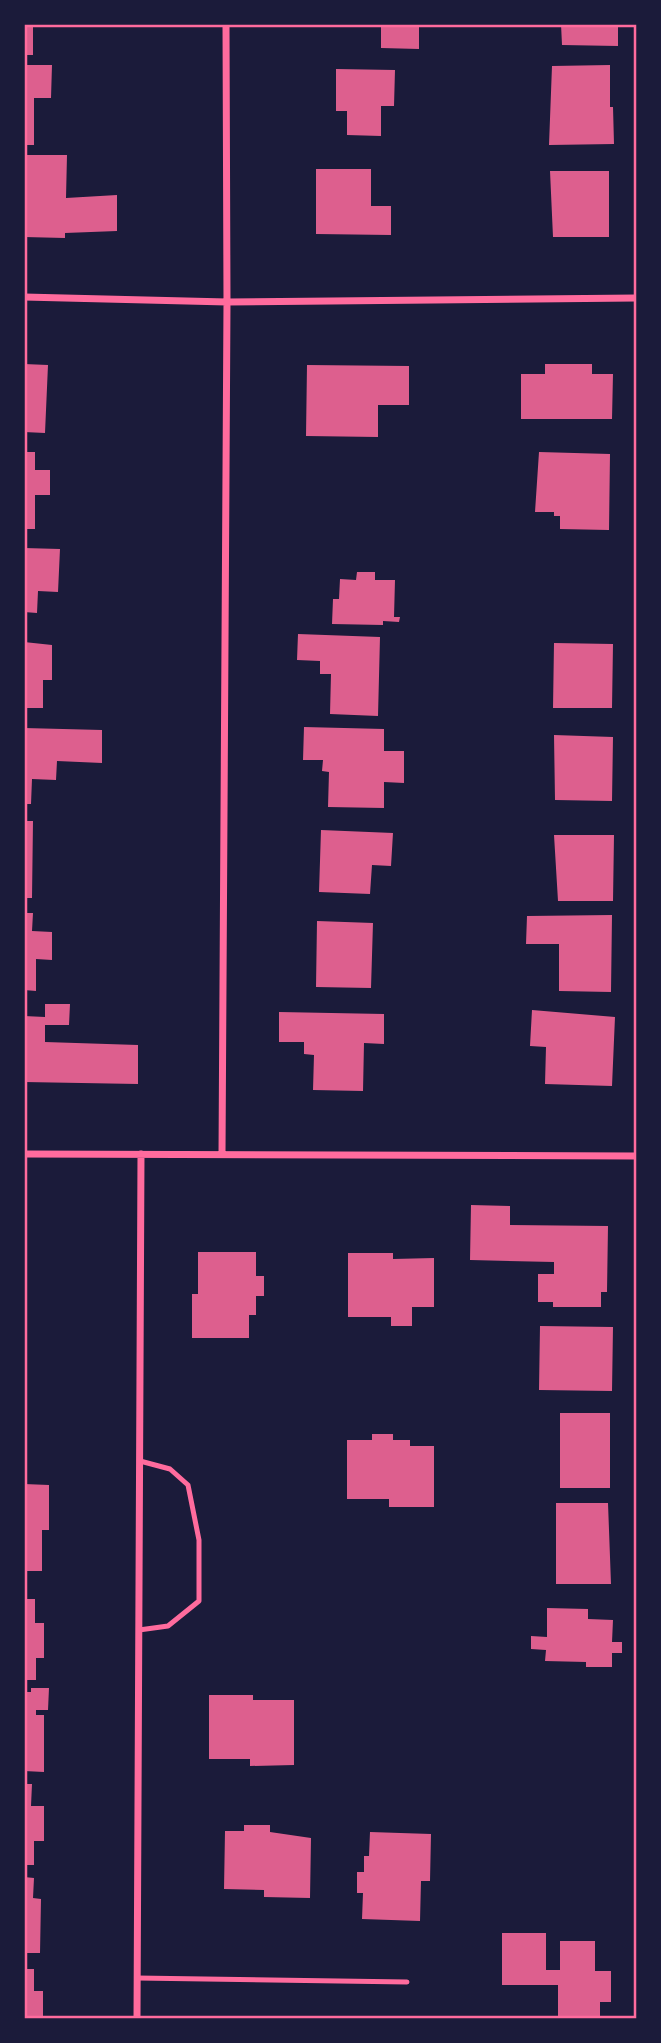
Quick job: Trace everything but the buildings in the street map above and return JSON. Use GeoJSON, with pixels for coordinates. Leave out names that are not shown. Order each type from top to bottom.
{"type":"FeatureCollection","features":[{"type":"Feature","properties":{"kind":"street"},"geometry":{"type":"LineString","coordinates":[[222,1154],[226,24]]}},
{"type":"Feature","properties":{"kind":"street"},"geometry":{"type":"LineString","coordinates":[[24,297],[227,302],[636,298]]}},
{"type":"Feature","properties":{"kind":"street"},"geometry":{"type":"LineString","coordinates":[[24,1154],[636,1156]]}},
{"type":"Feature","properties":{"kind":"street"},"geometry":{"type":"LineString","coordinates":[[137,2018],[141,1154]]}},
{"type":"Feature","properties":{"kind":"lane"},"geometry":{"type":"LineString","coordinates":[[139,1630],[167,1626],[199,1601],[199,1540],[188,1485],[170,1469],[140,1461]]}},
{"type":"Feature","properties":{"kind":"lane"},"geometry":{"type":"LineString","coordinates":[[137,1978],[407,1982]]}}]}
